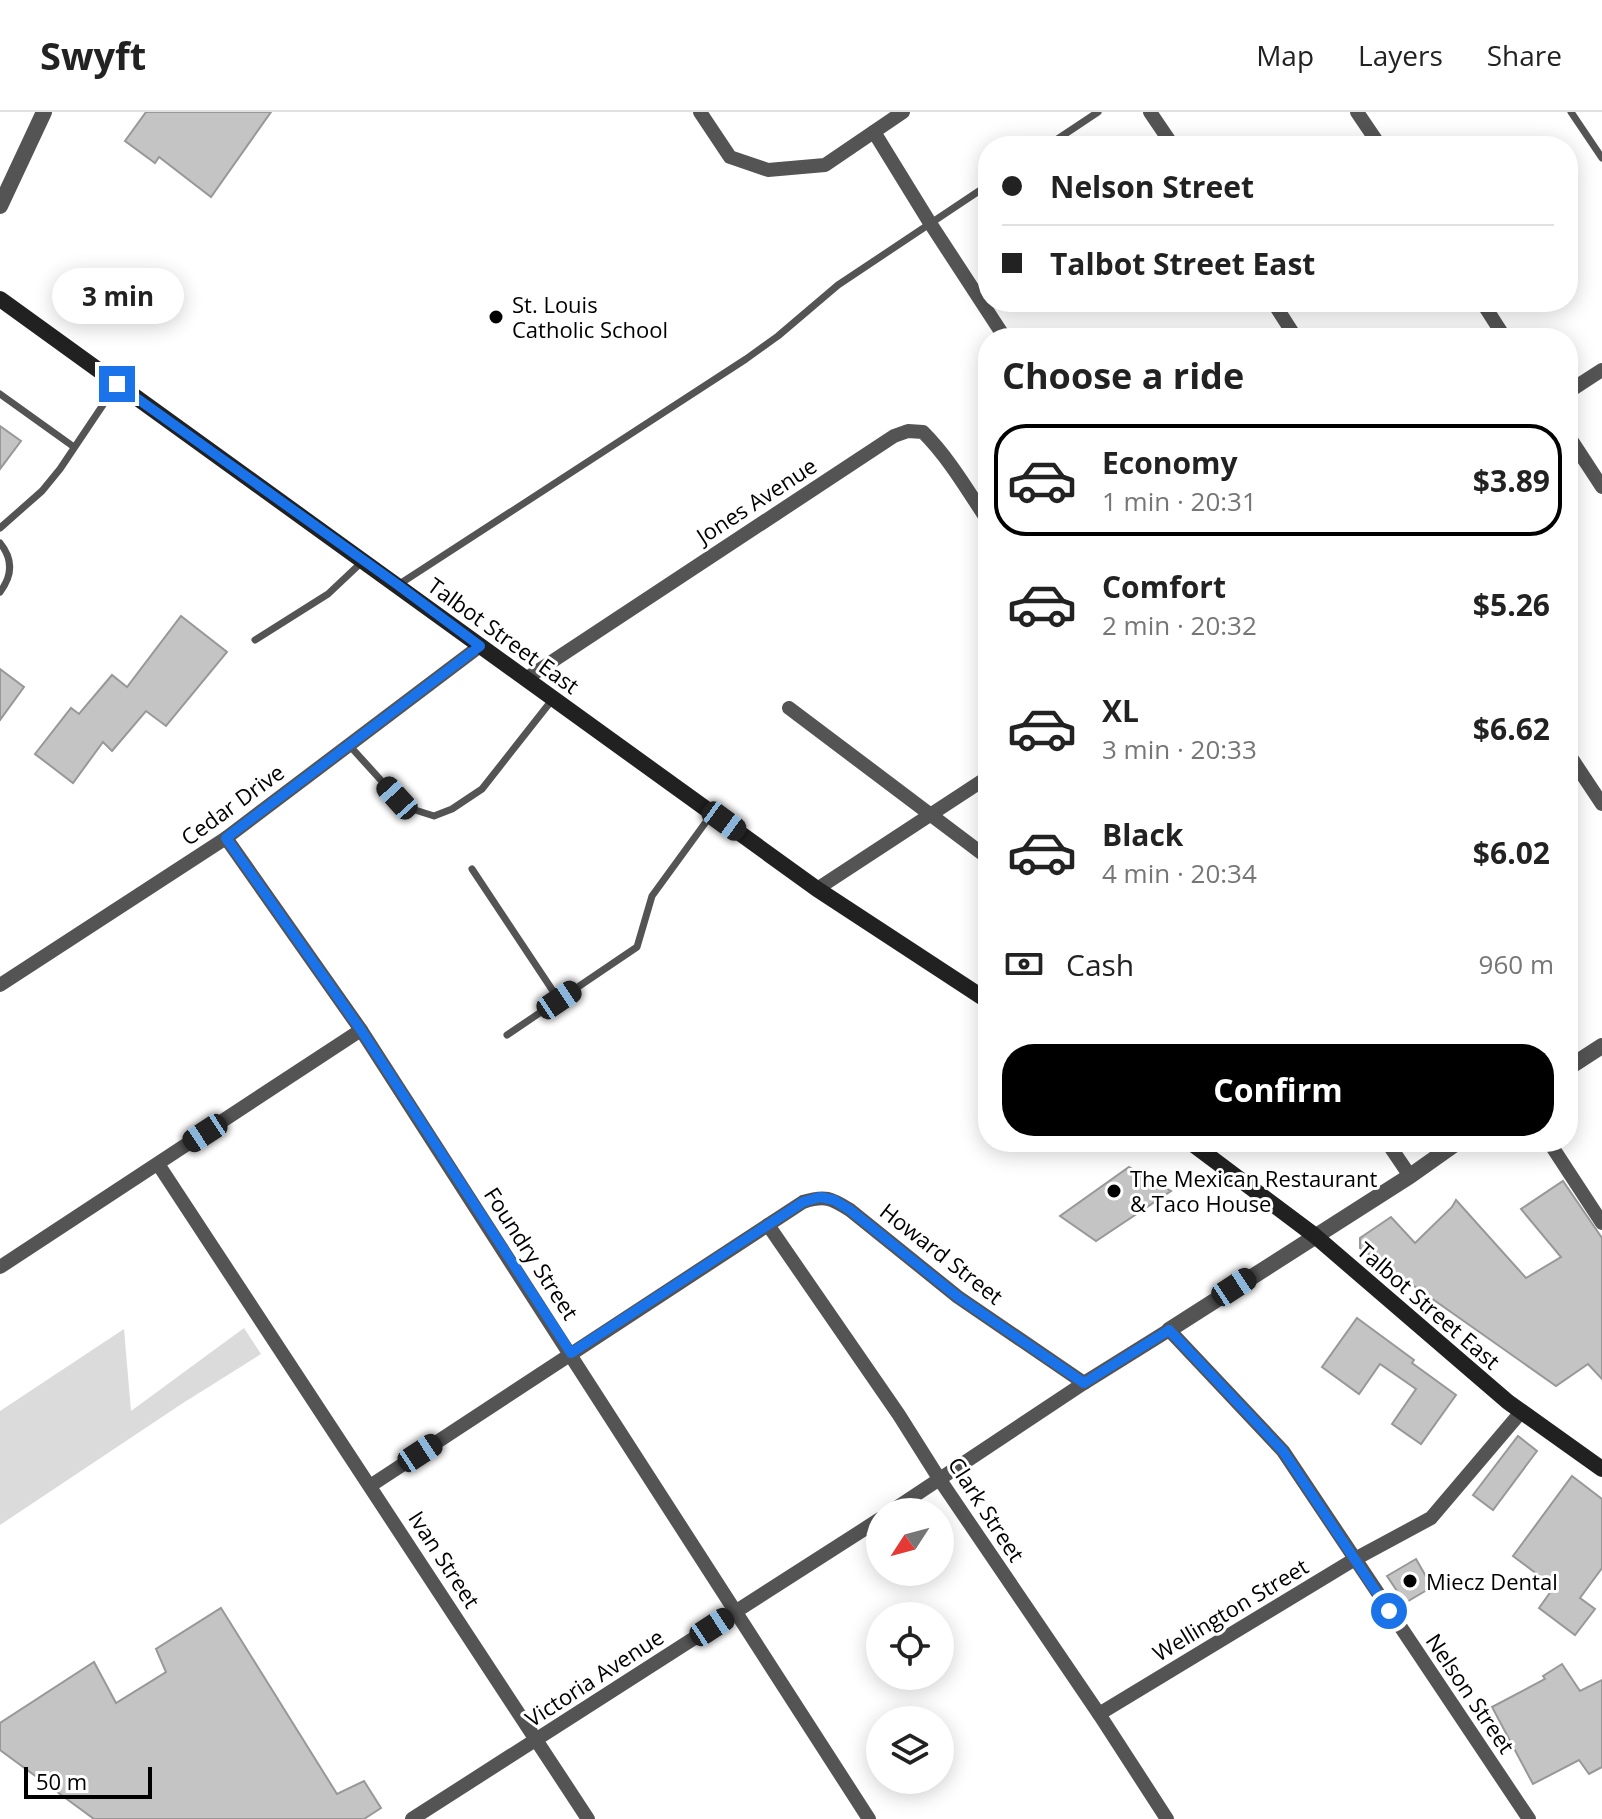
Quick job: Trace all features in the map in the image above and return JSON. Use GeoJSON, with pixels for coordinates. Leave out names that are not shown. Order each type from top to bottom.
{"type":"FeatureCollection","features":[{"type":"Feature","properties":{"kind":"main road","name":"Talbot Street East"},"geometry":{"type":"LineString","coordinates":[[0,299],[817,889],[978,994]]}},
{"type":"Feature","properties":{"kind":"main road","name":"Talbot Street East"},"geometry":{"type":"LineString","coordinates":[[1203,1152],[1314,1235],[1508,1402],[1598,1460]]}},
{"type":"Feature","properties":{"kind":"street"},"geometry":{"type":"LineString","coordinates":[[0,206],[44,112]]}},
{"type":"Feature","properties":{"kind":"street"},"geometry":{"type":"LineString","coordinates":[[700,112],[730,157],[768,170],[825,165],[903,112]]}},
{"type":"Feature","properties":{"kind":"street"},"geometry":{"type":"LineString","coordinates":[[1150,112],[1166,136]]}},
{"type":"Feature","properties":{"kind":"street"},"geometry":{"type":"LineString","coordinates":[[1357,112],[1373,136]]}},
{"type":"Feature","properties":{"kind":"street"},"geometry":{"type":"LineString","coordinates":[[874,132],[978,297]]}},
{"type":"Feature","properties":{"kind":"street"},"geometry":{"type":"LineString","coordinates":[[1578,386],[1602,370]]}},
{"type":"Feature","properties":{"kind":"street","name":"Jones Avenue"},"geometry":{"type":"LineString","coordinates":[[527,678],[894,436],[908,431],[923,432],[935,444],[978,506]]}},
{"type":"Feature","properties":{"kind":"street"},"geometry":{"type":"LineString","coordinates":[[1578,450],[1602,487]]}},
{"type":"Feature","properties":{"kind":"street","name":"Cedar Drive"},"geometry":{"type":"LineString","coordinates":[[0,985],[226,838],[480,646]]}},
{"type":"Feature","properties":{"kind":"street"},"geometry":{"type":"LineString","coordinates":[[789,708],[978,851]]}},
{"type":"Feature","properties":{"kind":"street"},"geometry":{"type":"LineString","coordinates":[[1578,768],[1602,804]]}},
{"type":"Feature","properties":{"kind":"street"},"geometry":{"type":"LineString","coordinates":[[817,889],[978,784]]}},
{"type":"Feature","properties":{"kind":"street","name":"Foundry Street"},"geometry":{"type":"LineString","coordinates":[[226,838],[361,1030],[869,1819]]}},
{"type":"Feature","properties":{"kind":"street"},"geometry":{"type":"LineString","coordinates":[[0,1267],[361,1030]]}},
{"type":"Feature","properties":{"kind":"street"},"geometry":{"type":"LineString","coordinates":[[1578,1062],[1602,1046]]}},
{"type":"Feature","properties":{"kind":"street"},"geometry":{"type":"LineString","coordinates":[[1394,1152],[1410,1176]]}},
{"type":"Feature","properties":{"kind":"street"},"geometry":{"type":"LineString","coordinates":[[912,1498],[1084,1383],[1444,1152]]}},
{"type":"Feature","properties":{"kind":"street"},"geometry":{"type":"LineString","coordinates":[[1556,1152],[1602,1223]]}},
{"type":"Feature","properties":{"kind":"street","name":"Ivan Street"},"geometry":{"type":"LineString","coordinates":[[158,1164],[588,1819]]}},
{"type":"Feature","properties":{"kind":"street","name":"Howard Street"},"geometry":{"type":"LineString","coordinates":[[370,1486],[803,1202],[820,1197],[834,1200],[863,1219],[958,1297],[1084,1383]]}},
{"type":"Feature","properties":{"kind":"street","name":"Clark Street"},"geometry":{"type":"LineString","coordinates":[[768,1225],[899,1415],[1167,1819]]}},
{"type":"Feature","properties":{"kind":"street","name":"Nelson Street"},"geometry":{"type":"LineString","coordinates":[[1169,1330],[1283,1451],[1529,1819]]}},
{"type":"Feature","properties":{"kind":"street","name":"Wellington Street"},"geometry":{"type":"LineString","coordinates":[[1099,1714],[1355,1559],[1431,1518],[1521,1412]]}},
{"type":"Feature","properties":{"kind":"street","name":"Victoria Avenue"},"geometry":{"type":"LineString","coordinates":[[412,1819],[866,1528]]}},
{"type":"Feature","properties":{"kind":"lane"},"geometry":{"type":"LineString","coordinates":[[1062,136],[1098,112]]}},
{"type":"Feature","properties":{"kind":"lane"},"geometry":{"type":"LineString","coordinates":[[1571,112],[1602,158]]}},
{"type":"Feature","properties":{"kind":"lane"},"geometry":{"type":"LineString","coordinates":[[398,585],[746,359],[838,285],[978,192]]}},
{"type":"Feature","properties":{"kind":"lane"},"geometry":{"type":"LineString","coordinates":[[0,528],[42,491],[117,384]]}},
{"type":"Feature","properties":{"kind":"lane"},"geometry":{"type":"LineString","coordinates":[[0,394],[74,447]]}},
{"type":"Feature","properties":{"kind":"lane"},"geometry":{"type":"LineString","coordinates":[[0,543],[7,552],[10,573],[0,592]]}},
{"type":"Feature","properties":{"kind":"lane"},"geometry":{"type":"LineString","coordinates":[[255,640],[328,594],[363,561]]}},
{"type":"Feature","properties":{"kind":"lane"},"geometry":{"type":"LineString","coordinates":[[349,745],[397,798],[412,809],[434,816],[452,809],[482,789],[554,698]]}},
{"type":"Feature","properties":{"kind":"lane"},"geometry":{"type":"LineString","coordinates":[[507,1035],[637,947],[652,896],[713,813]]}},
{"type":"Feature","properties":{"kind":"lane"},"geometry":{"type":"LineString","coordinates":[[472,869],[559,1000]]}},
{"type":"Feature","properties":{"kind":"shaded area"},"geometry":{"type":"Polygon","coordinates":[[[244,1328],[261,1354],[0,1525],[0,1411],[124,1329],[131,1411],[244,1328]]]}},
{"type":"Feature","properties":{"kind":"building"},"geometry":{"type":"Polygon","coordinates":[[[146,112],[271,112],[211,197],[159,157],[155,163],[125,141],[146,112]]]}},
{"type":"Feature","properties":{"kind":"building"},"geometry":{"type":"Polygon","coordinates":[[[0,426],[21,441],[0,469],[0,426]]]}},
{"type":"Feature","properties":{"kind":"building"},"geometry":{"type":"Polygon","coordinates":[[[181,616],[227,652],[166,726],[146,711],[112,751],[103,742],[73,783],[35,754],[71,708],[79,714],[112,675],[127,687],[181,616]]]}},
{"type":"Feature","properties":{"kind":"building"},"geometry":{"type":"Polygon","coordinates":[[[0,669],[24,687],[0,720],[0,669]]]}},
{"type":"Feature","properties":{"kind":"building"},"geometry":{"type":"Polygon","coordinates":[[[1129,1167],[1171,1191],[1096,1241],[1060,1216],[1129,1167]]]}},
{"type":"Feature","properties":{"kind":"building"},"geometry":{"type":"Polygon","coordinates":[[[1563,1181],[1602,1238],[1602,1379],[1588,1364],[1556,1386],[1360,1248],[1360,1238],[1391,1217],[1415,1243],[1456,1200],[1526,1278],[1561,1257],[1521,1209],[1563,1181]]]}},
{"type":"Feature","properties":{"kind":"building"},"geometry":{"type":"Polygon","coordinates":[[[1357,1318],[1456,1395],[1421,1444],[1392,1424],[1416,1389],[1380,1364],[1359,1394],[1322,1367],[1357,1318]]]}},
{"type":"Feature","properties":{"kind":"building"},"geometry":{"type":"Polygon","coordinates":[[[1518,1436],[1537,1451],[1493,1510],[1473,1495],[1518,1436]]]}},
{"type":"Feature","properties":{"kind":"building"},"geometry":{"type":"Polygon","coordinates":[[[1572,1476],[1602,1499],[1602,1568],[1580,1598],[1595,1609],[1575,1635],[1539,1608],[1554,1587],[1513,1556],[1572,1476]]]}},
{"type":"Feature","properties":{"kind":"building","name":"Miecz Dental"},"geometry":{"type":"Polygon","coordinates":[[[1416,1559],[1432,1587],[1405,1603],[1387,1576],[1416,1559]]]}},
{"type":"Feature","properties":{"kind":"building"},"geometry":{"type":"Polygon","coordinates":[[[221,1608],[337,1794],[364,1781],[381,1808],[364,1819],[94,1819],[0,1750],[0,1723],[94,1662],[116,1703],[166,1672],[156,1649],[221,1608]]]}},
{"type":"Feature","properties":{"kind":"building"},"geometry":{"type":"Polygon","coordinates":[[[1562,1664],[1580,1691],[1602,1680],[1602,1767],[1589,1774],[1579,1760],[1533,1784],[1492,1707],[1545,1679],[1543,1676],[1562,1664]]]}},
{"type":"Feature","properties":{"kind":"place","name":"St. Louis Catholic School"},"geometry":{"type":"Point","coordinates":[496,317]}},
{"type":"Feature","properties":{"kind":"place","name":"The Mexican Restaurant & Taco House"},"geometry":{"type":"Point","coordinates":[1114,1191]}},
{"type":"Feature","properties":{"kind":"place","name":"Miecz Dental"},"geometry":{"type":"Point","coordinates":[1410,1581]}},
{"type":"Feature","properties":{"kind":"route"},"geometry":{"type":"LineString","coordinates":[[117,384],[480,646],[226,838],[361,1030],[571,1353],[803,1202],[820,1197],[834,1200],[863,1219],[958,1297],[1084,1383],[1169,1330],[1283,1451],[1389,1611]]}}]}
